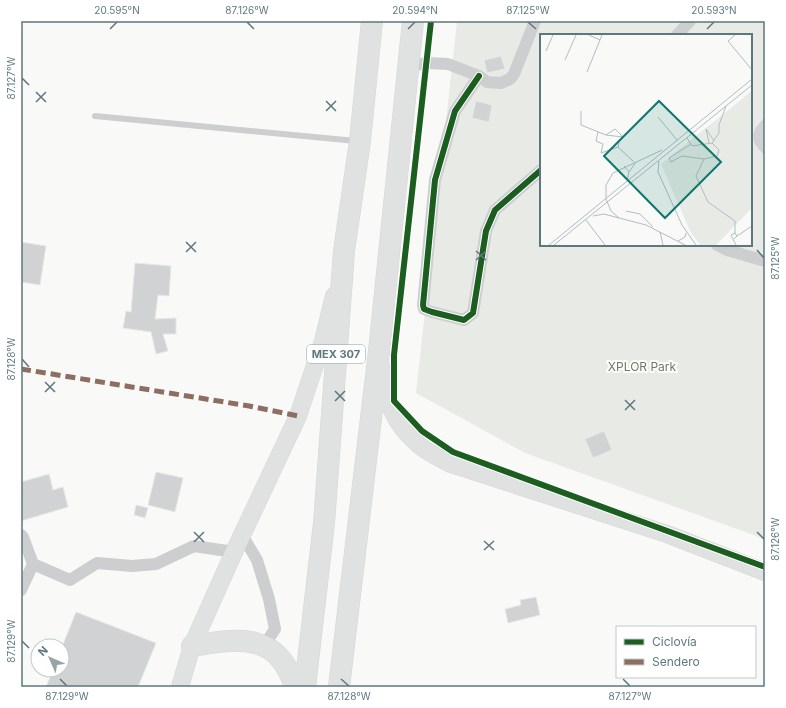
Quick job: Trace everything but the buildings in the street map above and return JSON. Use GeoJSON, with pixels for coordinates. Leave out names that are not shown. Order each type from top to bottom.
{"type":"FeatureCollection","features":[{"type":"Feature","properties":{"kind":"highway","name":"MEX 307"},"geometry":{"type":"LineString","coordinates":[[305,687],[324,523],[344,251],[360,141],[372,21]]}},
{"type":"Feature","properties":{"kind":"highway","name":"MEX 307"},"geometry":{"type":"LineString","coordinates":[[339,687],[379,350],[413,21]]}},
{"type":"Feature","properties":{"kind":"highway"},"geometry":{"type":"LineString","coordinates":[[192,646],[235,640],[251,641],[264,646],[276,654],[284,662],[295,687]]}},
{"type":"Feature","properties":{"kind":"main road"},"geometry":{"type":"LineString","coordinates":[[180,687],[192,646],[234,552],[298,416],[323,341],[344,251]]}},
{"type":"Feature","properties":{"kind":"main road"},"geometry":{"type":"LineString","coordinates":[[379,350],[386,393],[391,411],[405,432],[419,446],[451,464],[667,534],[765,572]]}},
{"type":"Feature","properties":{"kind":"street"},"geometry":{"type":"LineString","coordinates":[[408,67],[426,63],[448,64],[479,76],[486,82],[501,83],[510,79],[514,74],[535,21]]}},
{"type":"Feature","properties":{"kind":"street"},"geometry":{"type":"LineString","coordinates":[[678,34],[690,21]]}},
{"type":"Feature","properties":{"kind":"street"},"geometry":{"type":"LineString","coordinates":[[479,76],[455,111],[435,180],[423,306],[424,309],[464,320],[473,313],[486,231],[495,210],[540,171]]}},
{"type":"Feature","properties":{"kind":"street"},"geometry":{"type":"LineString","coordinates":[[719,246],[727,250],[765,261]]}},
{"type":"Feature","properties":{"kind":"street"},"geometry":{"type":"LineString","coordinates":[[21,535],[33,564],[21,590]]}},
{"type":"Feature","properties":{"kind":"street"},"geometry":{"type":"LineString","coordinates":[[242,535],[257,560],[269,599],[274,629],[264,646]]}},
{"type":"Feature","properties":{"kind":"street"},"geometry":{"type":"LineString","coordinates":[[33,564],[70,580],[96,562],[132,566],[156,564],[194,546],[234,552]]}},
{"type":"Feature","properties":{"kind":"lane"},"geometry":{"type":"LineString","coordinates":[[94,116],[360,141]]}},
{"type":"Feature","properties":{"kind":"green space","name":"XPLOR Park"},"geometry":{"type":"Polygon","coordinates":[[[457,21],[765,21],[765,539],[525,453],[416,393],[457,21]]]}},
{"type":"Feature","properties":{"kind":"marked path"},"geometry":{"type":"LineString","coordinates":[[21,369],[249,406],[298,416]]}},
{"type":"Feature","properties":{"kind":"cycle path"},"geometry":{"type":"LineString","coordinates":[[431,21],[394,355],[394,401],[422,431],[453,452],[765,567]]}},
{"type":"Feature","properties":{"kind":"cycle path"},"geometry":{"type":"LineString","coordinates":[[479,76],[455,111],[435,180],[423,305],[424,309],[464,320],[473,313],[486,231],[495,210],[540,171]]}}]}
